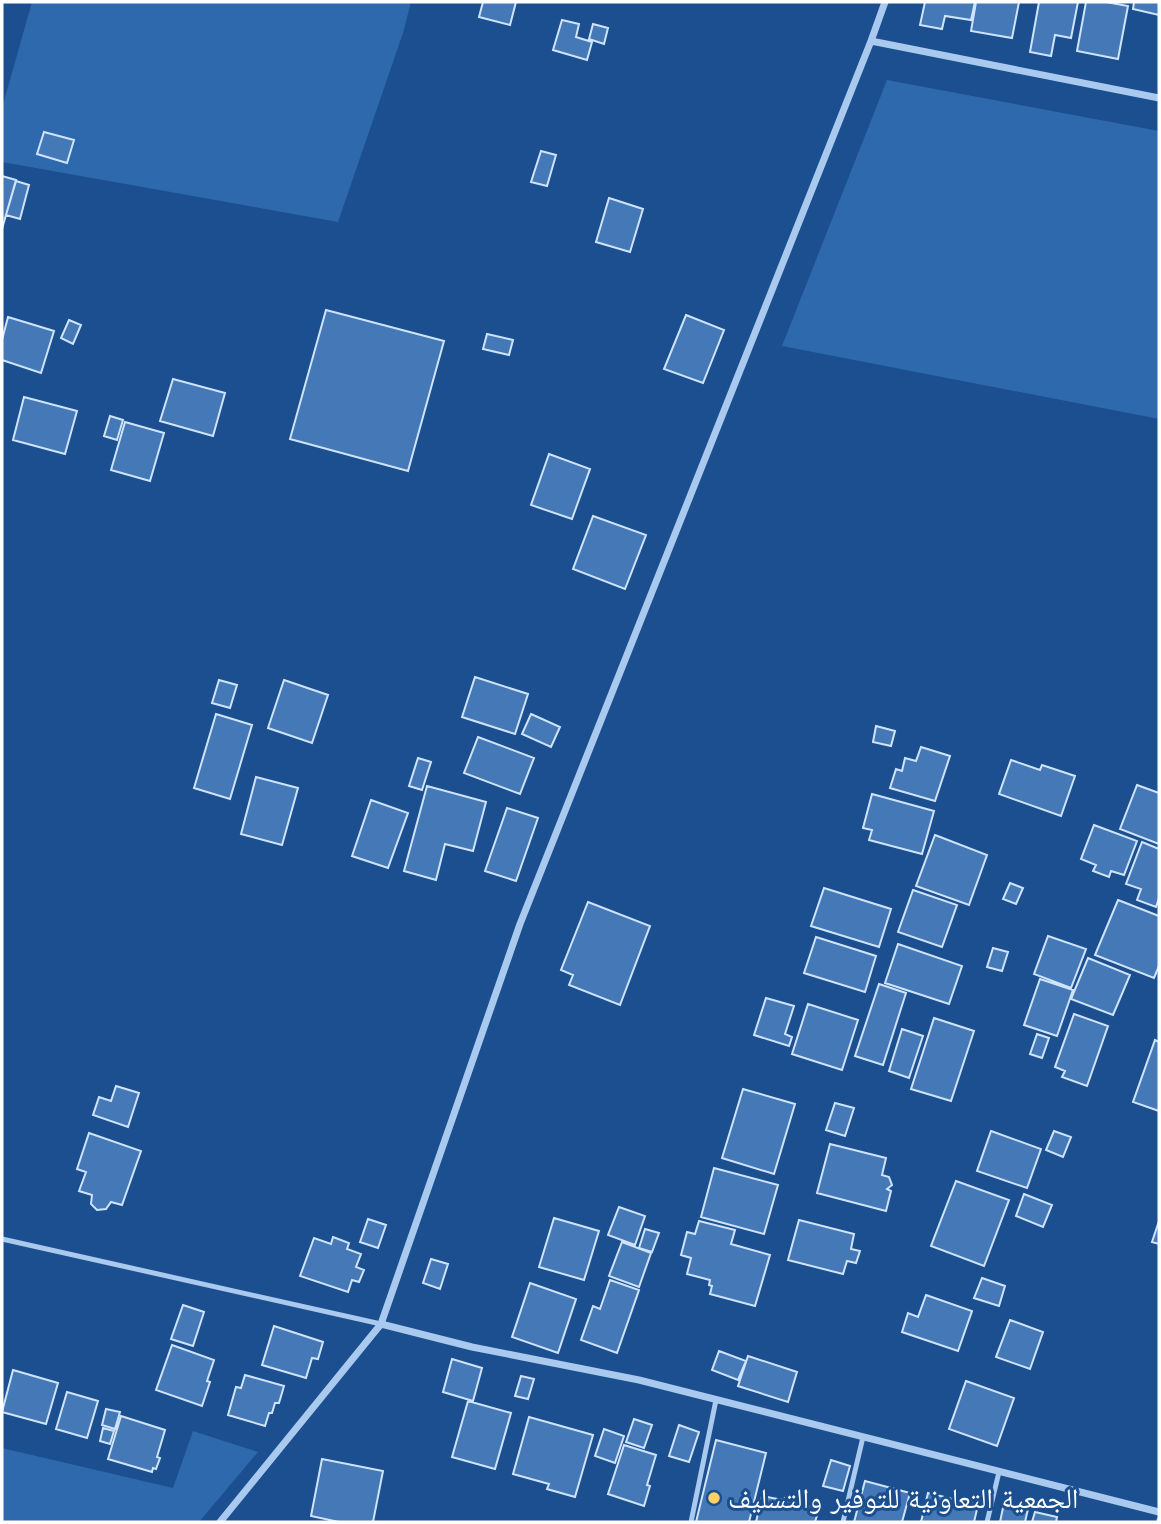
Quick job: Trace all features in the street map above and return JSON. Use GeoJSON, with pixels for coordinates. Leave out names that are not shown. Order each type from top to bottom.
{"type":"FeatureCollection","features":[{"type":"Feature","properties":{"kind":"street"},"geometry":{"type":"LineString","coordinates":[[220,1522],[381,1324],[520,924],[885,2]]}},
{"type":"Feature","properties":{"kind":"street"},"geometry":{"type":"LineString","coordinates":[[871,41],[1159,97]]}},
{"type":"Feature","properties":{"kind":"street"},"geometry":{"type":"LineString","coordinates":[[381,1324],[472,1347],[639,1380],[1159,1511]]}},
{"type":"Feature","properties":{"kind":"lane"},"geometry":{"type":"LineString","coordinates":[[2,1239],[381,1324]]}},
{"type":"Feature","properties":{"kind":"lane"},"geometry":{"type":"LineString","coordinates":[[691,1522],[716,1400]]}},
{"type":"Feature","properties":{"kind":"lane"},"geometry":{"type":"LineString","coordinates":[[843,1522],[863,1437]]}},
{"type":"Feature","properties":{"kind":"lane"},"geometry":{"type":"LineString","coordinates":[[987,1522],[999,1472]]}},
{"type":"Feature","properties":{"kind":"shaded area"},"geometry":{"type":"Polygon","coordinates":[[[32,2],[411,2],[403,33],[338,222],[2,162],[2,108],[32,2]]]}},
{"type":"Feature","properties":{"kind":"shaded area"},"geometry":{"type":"Polygon","coordinates":[[[887,80],[1159,131],[1159,419],[782,346],[887,80]]]}},
{"type":"Feature","properties":{"kind":"shaded area"},"geometry":{"type":"Polygon","coordinates":[[[193,1431],[258,1452],[199,1522],[2,1522],[2,1448],[173,1488],[193,1431]]]}},
{"type":"Feature","properties":{"kind":"building"},"geometry":{"type":"Polygon","coordinates":[[[483,2],[516,2],[510,25],[479,17],[483,2]]]}},
{"type":"Feature","properties":{"kind":"building"},"geometry":{"type":"Polygon","coordinates":[[[925,2],[975,2],[971,20],[945,16],[942,29],[920,25],[925,2]]]}},
{"type":"Feature","properties":{"kind":"building"},"geometry":{"type":"Polygon","coordinates":[[[976,2],[1019,2],[1012,38],[971,31],[976,2]]]}},
{"type":"Feature","properties":{"kind":"building"},"geometry":{"type":"Polygon","coordinates":[[[1039,2],[1078,2],[1071,38],[1055,35],[1051,56],[1030,52],[1039,2]]]}},
{"type":"Feature","properties":{"kind":"building"},"geometry":{"type":"Polygon","coordinates":[[[1086,2],[1128,6],[1118,59],[1077,51],[1086,2]]]}},
{"type":"Feature","properties":{"kind":"building"},"geometry":{"type":"Polygon","coordinates":[[[1134,2],[1159,2],[1159,15],[1133,9],[1134,2]]]}},
{"type":"Feature","properties":{"kind":"building"},"geometry":{"type":"Polygon","coordinates":[[[562,20],[579,24],[576,37],[592,42],[587,60],[553,50],[562,20]]]}},
{"type":"Feature","properties":{"kind":"building"},"geometry":{"type":"Polygon","coordinates":[[[593,24],[608,28],[604,44],[589,39],[593,24]]]}},
{"type":"Feature","properties":{"kind":"building"},"geometry":{"type":"Polygon","coordinates":[[[44,132],[74,140],[67,163],[37,154],[44,132]]]}},
{"type":"Feature","properties":{"kind":"building"},"geometry":{"type":"Polygon","coordinates":[[[541,151],[556,155],[547,186],[531,182],[541,151]]]}},
{"type":"Feature","properties":{"kind":"building"},"geometry":{"type":"Polygon","coordinates":[[[2,176],[16,180],[2,229],[2,176]]]}},
{"type":"Feature","properties":{"kind":"building"},"geometry":{"type":"Polygon","coordinates":[[[16,181],[29,185],[20,219],[6,215],[16,181]]]}},
{"type":"Feature","properties":{"kind":"building"},"geometry":{"type":"Polygon","coordinates":[[[609,198],[643,209],[630,252],[596,242],[609,198]]]}},
{"type":"Feature","properties":{"kind":"building"},"geometry":{"type":"Polygon","coordinates":[[[326,310],[444,341],[408,471],[290,439],[326,310]]]}},
{"type":"Feature","properties":{"kind":"building"},"geometry":{"type":"Polygon","coordinates":[[[686,315],[724,330],[703,383],[664,369],[686,315]]]}},
{"type":"Feature","properties":{"kind":"building"},"geometry":{"type":"Polygon","coordinates":[[[8,317],[54,331],[41,373],[2,360],[2,340],[8,317]]]}},
{"type":"Feature","properties":{"kind":"building"},"geometry":{"type":"Polygon","coordinates":[[[69,320],[81,325],[73,344],[61,338],[69,320]]]}},
{"type":"Feature","properties":{"kind":"building"},"geometry":{"type":"Polygon","coordinates":[[[487,334],[513,340],[509,355],[483,349],[487,334]]]}},
{"type":"Feature","properties":{"kind":"building"},"geometry":{"type":"Polygon","coordinates":[[[173,379],[225,393],[213,436],[160,421],[173,379]]]}},
{"type":"Feature","properties":{"kind":"building"},"geometry":{"type":"Polygon","coordinates":[[[24,397],[77,411],[65,454],[13,440],[24,397]]]}},
{"type":"Feature","properties":{"kind":"building"},"geometry":{"type":"Polygon","coordinates":[[[110,416],[123,420],[117,440],[104,436],[110,416]]]}},
{"type":"Feature","properties":{"kind":"building"},"geometry":{"type":"Polygon","coordinates":[[[125,422],[164,433],[150,481],[111,470],[125,422]]]}},
{"type":"Feature","properties":{"kind":"building"},"geometry":{"type":"Polygon","coordinates":[[[549,454],[590,469],[572,519],[531,505],[549,454]]]}},
{"type":"Feature","properties":{"kind":"building"},"geometry":{"type":"Polygon","coordinates":[[[593,516],[646,535],[625,589],[573,569],[593,516]]]}},
{"type":"Feature","properties":{"kind":"building"},"geometry":{"type":"Polygon","coordinates":[[[475,677],[528,694],[515,734],[462,717],[475,677]]]}},
{"type":"Feature","properties":{"kind":"building"},"geometry":{"type":"Polygon","coordinates":[[[219,680],[237,685],[230,708],[212,703],[219,680]]]}},
{"type":"Feature","properties":{"kind":"building"},"geometry":{"type":"Polygon","coordinates":[[[284,680],[328,695],[312,743],[268,728],[284,680]]]}},
{"type":"Feature","properties":{"kind":"building"},"geometry":{"type":"Polygon","coordinates":[[[216,714],[252,725],[230,799],[194,788],[216,714]]]}},
{"type":"Feature","properties":{"kind":"building"},"geometry":{"type":"Polygon","coordinates":[[[531,714],[560,727],[551,747],[522,734],[531,714]]]}},
{"type":"Feature","properties":{"kind":"building"},"geometry":{"type":"Polygon","coordinates":[[[876,726],[895,731],[891,746],[873,742],[876,726]]]}},
{"type":"Feature","properties":{"kind":"building"},"geometry":{"type":"Polygon","coordinates":[[[478,737],[534,758],[520,794],[464,773],[478,737]]]}},
{"type":"Feature","properties":{"kind":"building"},"geometry":{"type":"Polygon","coordinates":[[[921,747],[950,756],[935,801],[890,788],[896,769],[902,771],[905,758],[916,761],[921,747]]]}},
{"type":"Feature","properties":{"kind":"building"},"geometry":{"type":"Polygon","coordinates":[[[418,758],[431,762],[422,790],[409,786],[418,758]]]}},
{"type":"Feature","properties":{"kind":"building"},"geometry":{"type":"Polygon","coordinates":[[[1011,760],[1040,770],[1042,765],[1075,776],[1061,816],[999,794],[1011,760]]]}},
{"type":"Feature","properties":{"kind":"building"},"geometry":{"type":"Polygon","coordinates":[[[256,777],[298,788],[282,845],[241,834],[256,777]]]}},
{"type":"Feature","properties":{"kind":"building"},"geometry":{"type":"Polygon","coordinates":[[[1137,785],[1159,793],[1159,844],[1120,829],[1137,785]]]}},
{"type":"Feature","properties":{"kind":"building"},"geometry":{"type":"Polygon","coordinates":[[[427,786],[486,802],[473,851],[445,844],[436,880],[404,871],[427,786]]]}},
{"type":"Feature","properties":{"kind":"building"},"geometry":{"type":"Polygon","coordinates":[[[872,794],[934,811],[922,854],[869,840],[872,830],[863,828],[872,794]]]}},
{"type":"Feature","properties":{"kind":"building"},"geometry":{"type":"Polygon","coordinates":[[[371,800],[408,813],[388,868],[352,856],[371,800]]]}},
{"type":"Feature","properties":{"kind":"building"},"geometry":{"type":"Polygon","coordinates":[[[507,808],[538,818],[516,881],[485,871],[507,808]]]}},
{"type":"Feature","properties":{"kind":"building"},"geometry":{"type":"Polygon","coordinates":[[[1094,825],[1137,841],[1124,875],[1111,871],[1109,877],[1093,871],[1096,865],[1081,859],[1094,825]]]}},
{"type":"Feature","properties":{"kind":"building"},"geometry":{"type":"Polygon","coordinates":[[[935,835],[987,855],[969,905],[916,886],[935,835]]]}},
{"type":"Feature","properties":{"kind":"building"},"geometry":{"type":"Polygon","coordinates":[[[1142,842],[1159,849],[1159,898],[1156,907],[1137,900],[1141,889],[1126,884],[1142,842]]]}},
{"type":"Feature","properties":{"kind":"building"},"geometry":{"type":"Polygon","coordinates":[[[1010,883],[1023,888],[1016,904],[1003,899],[1010,883]]]}},
{"type":"Feature","properties":{"kind":"building"},"geometry":{"type":"Polygon","coordinates":[[[824,888],[891,909],[879,947],[811,926],[824,888]]]}},
{"type":"Feature","properties":{"kind":"building"},"geometry":{"type":"Polygon","coordinates":[[[913,890],[957,905],[942,947],[898,932],[913,890]]]}},
{"type":"Feature","properties":{"kind":"building"},"geometry":{"type":"Polygon","coordinates":[[[1118,900],[1159,916],[1159,966],[1154,978],[1095,955],[1118,900]]]}},
{"type":"Feature","properties":{"kind":"building"},"geometry":{"type":"Polygon","coordinates":[[[588,902],[650,926],[620,1005],[569,985],[573,975],[561,970],[588,902]]]}},
{"type":"Feature","properties":{"kind":"building"},"geometry":{"type":"Polygon","coordinates":[[[1048,936],[1086,949],[1071,988],[1034,974],[1048,936]]]}},
{"type":"Feature","properties":{"kind":"building"},"geometry":{"type":"Polygon","coordinates":[[[816,937],[876,956],[865,992],[804,973],[816,937]]]}},
{"type":"Feature","properties":{"kind":"building"},"geometry":{"type":"Polygon","coordinates":[[[898,944],[962,966],[949,1004],[885,983],[898,944]]]}},
{"type":"Feature","properties":{"kind":"building"},"geometry":{"type":"Polygon","coordinates":[[[993,948],[1008,952],[1002,971],[987,967],[993,948]]]}},
{"type":"Feature","properties":{"kind":"building"},"geometry":{"type":"Polygon","coordinates":[[[1088,958],[1130,975],[1113,1015],[1071,999],[1088,958]]]}},
{"type":"Feature","properties":{"kind":"building"},"geometry":{"type":"Polygon","coordinates":[[[1040,979],[1073,990],[1057,1036],[1024,1025],[1040,979]]]}},
{"type":"Feature","properties":{"kind":"building"},"geometry":{"type":"Polygon","coordinates":[[[879,984],[906,993],[883,1065],[855,1056],[879,984]]]}},
{"type":"Feature","properties":{"kind":"building"},"geometry":{"type":"Polygon","coordinates":[[[766,998],[794,1006],[785,1034],[792,1037],[789,1046],[754,1035],[766,998]]]}},
{"type":"Feature","properties":{"kind":"building"},"geometry":{"type":"Polygon","coordinates":[[[808,1004],[858,1020],[842,1070],[792,1054],[808,1004]]]}},
{"type":"Feature","properties":{"kind":"building"},"geometry":{"type":"Polygon","coordinates":[[[1074,1014],[1108,1026],[1087,1086],[1062,1077],[1065,1071],[1055,1067],[1074,1014]]]}},
{"type":"Feature","properties":{"kind":"building"},"geometry":{"type":"Polygon","coordinates":[[[934,1018],[974,1031],[951,1101],[911,1089],[934,1018]]]}},
{"type":"Feature","properties":{"kind":"building"},"geometry":{"type":"Polygon","coordinates":[[[902,1029],[923,1036],[909,1078],[889,1071],[902,1029]]]}},
{"type":"Feature","properties":{"kind":"building"},"geometry":{"type":"Polygon","coordinates":[[[1037,1034],[1049,1038],[1042,1058],[1030,1054],[1037,1034]]]}},
{"type":"Feature","properties":{"kind":"building"},"geometry":{"type":"Polygon","coordinates":[[[1155,1040],[1159,1042],[1159,1111],[1133,1102],[1155,1040]]]}},
{"type":"Feature","properties":{"kind":"building"},"geometry":{"type":"Polygon","coordinates":[[[116,1086],[139,1093],[128,1127],[93,1115],[99,1097],[111,1101],[116,1086]]]}},
{"type":"Feature","properties":{"kind":"building"},"geometry":{"type":"Polygon","coordinates":[[[743,1089],[795,1104],[774,1174],[722,1158],[743,1089]]]}},
{"type":"Feature","properties":{"kind":"building"},"geometry":{"type":"Polygon","coordinates":[[[835,1103],[854,1108],[845,1136],[826,1130],[835,1103]]]}},
{"type":"Feature","properties":{"kind":"building"},"geometry":{"type":"Polygon","coordinates":[[[991,1131],[1041,1149],[1027,1188],[977,1171],[991,1131]]]}},
{"type":"Feature","properties":{"kind":"building"},"geometry":{"type":"Polygon","coordinates":[[[1054,1131],[1071,1137],[1063,1157],[1046,1150],[1054,1131]]]}},
{"type":"Feature","properties":{"kind":"building"},"geometry":{"type":"Polygon","coordinates":[[[89,1133],[141,1151],[122,1205],[111,1202],[106,1209],[97,1210],[91,1204],[92,1195],[79,1191],[86,1172],[77,1169],[89,1133]]]}},
{"type":"Feature","properties":{"kind":"building"},"geometry":{"type":"Polygon","coordinates":[[[830,1144],[886,1158],[882,1175],[889,1177],[892,1185],[887,1189],[891,1191],[886,1211],[817,1193],[830,1144]]]}},
{"type":"Feature","properties":{"kind":"building"},"geometry":{"type":"Polygon","coordinates":[[[714,1168],[778,1185],[764,1234],[701,1217],[714,1168]]]}},
{"type":"Feature","properties":{"kind":"building"},"geometry":{"type":"Polygon","coordinates":[[[956,1181],[1009,1200],[984,1266],[931,1246],[956,1181]]]}},
{"type":"Feature","properties":{"kind":"building"},"geometry":{"type":"Polygon","coordinates":[[[1024,1194],[1052,1205],[1043,1227],[1016,1216],[1024,1194]]]}},
{"type":"Feature","properties":{"kind":"building"},"geometry":{"type":"Polygon","coordinates":[[[619,1207],[645,1216],[635,1245],[608,1235],[619,1207]]]}},
{"type":"Feature","properties":{"kind":"building"},"geometry":{"type":"Polygon","coordinates":[[[554,1218],[599,1231],[584,1280],[539,1267],[554,1218]]]}},
{"type":"Feature","properties":{"kind":"building"},"geometry":{"type":"Polygon","coordinates":[[[368,1219],[386,1225],[378,1248],[360,1242],[368,1219]]]}},
{"type":"Feature","properties":{"kind":"building"},"geometry":{"type":"Polygon","coordinates":[[[799,1220],[854,1234],[851,1249],[860,1251],[856,1263],[847,1261],[843,1274],[788,1260],[799,1220]]]}},
{"type":"Feature","properties":{"kind":"building"},"geometry":{"type":"Polygon","coordinates":[[[699,1221],[735,1230],[731,1244],[770,1255],[755,1306],[710,1294],[710,1280],[687,1274],[691,1258],[681,1255],[687,1232],[695,1234],[699,1221]]]}},
{"type":"Feature","properties":{"kind":"building"},"geometry":{"type":"Polygon","coordinates":[[[1159,1221],[1159,1244],[1152,1242],[1159,1221]]]}},
{"type":"Feature","properties":{"kind":"building"},"geometry":{"type":"Polygon","coordinates":[[[645,1229],[659,1233],[652,1252],[639,1248],[645,1229]]]}},
{"type":"Feature","properties":{"kind":"building"},"geometry":{"type":"Polygon","coordinates":[[[333,1237],[349,1243],[347,1249],[361,1254],[356,1267],[364,1270],[359,1282],[352,1280],[348,1292],[300,1276],[314,1238],[331,1244],[333,1237]]]}},
{"type":"Feature","properties":{"kind":"building"},"geometry":{"type":"Polygon","coordinates":[[[622,1242],[651,1253],[639,1287],[609,1276],[622,1242]]]}},
{"type":"Feature","properties":{"kind":"building"},"geometry":{"type":"Polygon","coordinates":[[[431,1259],[448,1264],[440,1289],[423,1283],[431,1259]]]}},
{"type":"Feature","properties":{"kind":"building"},"geometry":{"type":"Polygon","coordinates":[[[982,1278],[1005,1286],[999,1306],[974,1298],[982,1278]]]}},
{"type":"Feature","properties":{"kind":"building"},"geometry":{"type":"Polygon","coordinates":[[[610,1280],[639,1290],[617,1353],[581,1340],[593,1306],[600,1309],[610,1280]]]}},
{"type":"Feature","properties":{"kind":"building"},"geometry":{"type":"Polygon","coordinates":[[[530,1283],[576,1299],[558,1353],[512,1337],[530,1283]]]}},
{"type":"Feature","properties":{"kind":"building"},"geometry":{"type":"Polygon","coordinates":[[[926,1295],[972,1311],[958,1351],[902,1332],[908,1313],[918,1317],[926,1295]]]}},
{"type":"Feature","properties":{"kind":"building"},"geometry":{"type":"Polygon","coordinates":[[[183,1305],[204,1312],[193,1346],[171,1339],[183,1305]]]}},
{"type":"Feature","properties":{"kind":"building"},"geometry":{"type":"Polygon","coordinates":[[[1010,1320],[1043,1332],[1030,1369],[996,1357],[1010,1320]]]}},
{"type":"Feature","properties":{"kind":"building"},"geometry":{"type":"Polygon","coordinates":[[[274,1326],[323,1342],[318,1359],[312,1358],[306,1378],[262,1365],[274,1326]]]}},
{"type":"Feature","properties":{"kind":"building"},"geometry":{"type":"Polygon","coordinates":[[[172,1345],[214,1360],[202,1406],[156,1390],[172,1345]]]}},
{"type":"Feature","properties":{"kind":"building"},"geometry":{"type":"Polygon","coordinates":[[[719,1351],[746,1361],[738,1380],[712,1370],[719,1351]]]}},
{"type":"Feature","properties":{"kind":"building"},"geometry":{"type":"Polygon","coordinates":[[[748,1356],[797,1372],[788,1402],[738,1386],[748,1356]]]}},
{"type":"Feature","properties":{"kind":"building"},"geometry":{"type":"Polygon","coordinates":[[[452,1359],[482,1368],[473,1401],[443,1392],[452,1359]]]}},
{"type":"Feature","properties":{"kind":"building"},"geometry":{"type":"Polygon","coordinates":[[[13,1370],[58,1383],[46,1424],[2,1412],[13,1370]]]}},
{"type":"Feature","properties":{"kind":"building"},"geometry":{"type":"Polygon","coordinates":[[[245,1375],[284,1386],[279,1403],[275,1403],[265,1426],[228,1415],[236,1387],[241,1388],[245,1375]]]}},
{"type":"Feature","properties":{"kind":"building"},"geometry":{"type":"Polygon","coordinates":[[[521,1376],[534,1379],[528,1399],[515,1396],[521,1376]]]}},
{"type":"Feature","properties":{"kind":"building"},"geometry":{"type":"Polygon","coordinates":[[[966,1381],[1014,1398],[997,1446],[949,1429],[966,1381]]]}},
{"type":"Feature","properties":{"kind":"building"},"geometry":{"type":"Polygon","coordinates":[[[67,1392],[98,1401],[87,1438],[56,1429],[67,1392]]]}},
{"type":"Feature","properties":{"kind":"building"},"geometry":{"type":"Polygon","coordinates":[[[468,1401],[511,1413],[495,1469],[452,1457],[468,1401]]]}},
{"type":"Feature","properties":{"kind":"building"},"geometry":{"type":"Polygon","coordinates":[[[106,1409],[120,1412],[115,1429],[102,1425],[106,1409]]]}},
{"type":"Feature","properties":{"kind":"building"},"geometry":{"type":"Polygon","coordinates":[[[121,1416],[165,1430],[157,1457],[160,1458],[152,1472],[108,1459],[121,1416]]]}},
{"type":"Feature","properties":{"kind":"building"},"geometry":{"type":"Polygon","coordinates":[[[529,1417],[593,1435],[575,1497],[547,1489],[549,1484],[513,1474],[529,1417]]]}},
{"type":"Feature","properties":{"kind":"building"},"geometry":{"type":"Polygon","coordinates":[[[634,1419],[652,1425],[644,1448],[626,1442],[634,1419]]]}},
{"type":"Feature","properties":{"kind":"building"},"geometry":{"type":"Polygon","coordinates":[[[679,1425],[699,1432],[689,1462],[669,1456],[679,1425]]]}},
{"type":"Feature","properties":{"kind":"building"},"geometry":{"type":"Polygon","coordinates":[[[103,1428],[114,1431],[110,1444],[100,1441],[103,1428]]]}},
{"type":"Feature","properties":{"kind":"building"},"geometry":{"type":"Polygon","coordinates":[[[604,1429],[624,1436],[615,1463],[595,1456],[604,1429]]]}},
{"type":"Feature","properties":{"kind":"building"},"geometry":{"type":"Polygon","coordinates":[[[716,1440],[766,1453],[749,1522],[696,1522],[716,1440]]]}},
{"type":"Feature","properties":{"kind":"building"},"geometry":{"type":"Polygon","coordinates":[[[624,1445],[656,1455],[644,1506],[608,1494],[624,1445]]]}},
{"type":"Feature","properties":{"kind":"building"},"geometry":{"type":"Polygon","coordinates":[[[322,1459],[383,1471],[373,1522],[339,1522],[311,1516],[322,1459]]]}},
{"type":"Feature","properties":{"kind":"building"},"geometry":{"type":"Polygon","coordinates":[[[831,1460],[850,1466],[843,1491],[823,1486],[831,1460]]]}},
{"type":"Feature","properties":{"kind":"building"},"geometry":{"type":"Polygon","coordinates":[[[865,1481],[910,1493],[902,1522],[854,1522],[865,1481]]]}},
{"type":"Feature","properties":{"kind":"building"},"geometry":{"type":"Polygon","coordinates":[[[928,1493],[978,1505],[974,1522],[921,1522],[928,1493]]]}},
{"type":"Feature","properties":{"kind":"building"},"geometry":{"type":"Polygon","coordinates":[[[793,1495],[801,1504],[819,1509],[815,1522],[756,1522],[762,1496],[783,1500],[793,1495]]]}},
{"type":"Feature","properties":{"kind":"building"},"geometry":{"type":"Polygon","coordinates":[[[1004,1503],[1028,1509],[1025,1522],[1000,1522],[1004,1503]]]}},
{"type":"Feature","properties":{"kind":"building"},"geometry":{"type":"Polygon","coordinates":[[[1035,1512],[1057,1517],[1056,1522],[1032,1522],[1035,1512]]]}},
{"type":"Feature","properties":{"kind":"place","name":"الجمعية التعاونية للتوفير والتسليف"},"geometry":{"type":"Point","coordinates":[714,1498]}}]}
